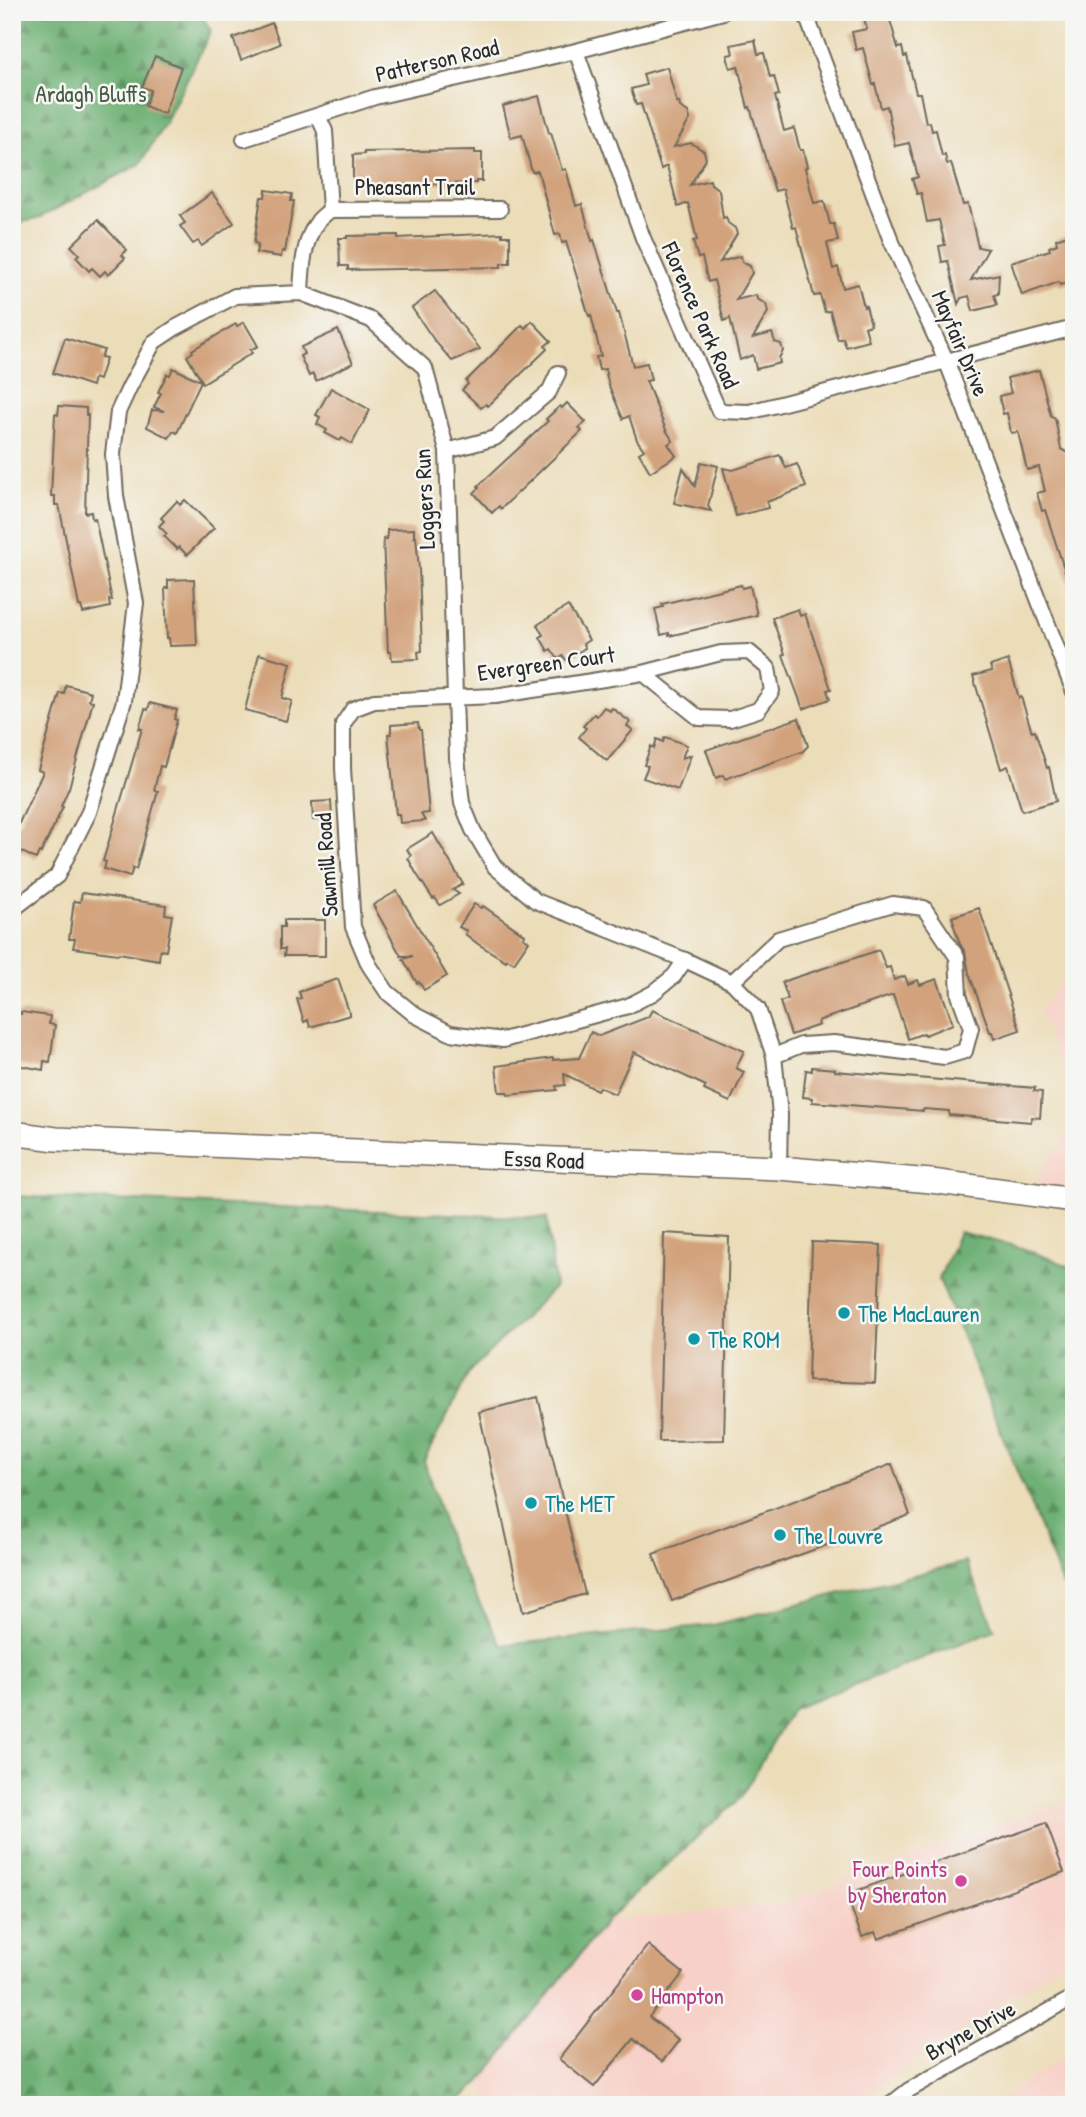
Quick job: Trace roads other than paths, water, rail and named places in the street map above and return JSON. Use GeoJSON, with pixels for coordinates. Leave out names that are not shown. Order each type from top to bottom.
{"type":"FeatureCollection","features":[{"type":"Feature","properties":{"kind":"main road","name":"Essa Road"},"geometry":{"type":"LineString","coordinates":[[12,1133],[55,1139],[779,1168],[931,1181],[1074,1200]]}},
{"type":"Feature","properties":{"kind":"street","name":"Patterson Road"},"geometry":{"type":"LineString","coordinates":[[244,139],[375,97],[576,51],[723,12]]}},
{"type":"Feature","properties":{"kind":"street","name":"Mayfair Drive"},"geometry":{"type":"LineString","coordinates":[[806,12],[891,238],[946,360],[1074,692]]}},
{"type":"Feature","properties":{"kind":"street","name":"Florence Park Road"},"geometry":{"type":"LineString","coordinates":[[576,51],[643,239],[719,411],[749,411],[1074,328]]}},
{"type":"Feature","properties":{"kind":"street"},"geometry":{"type":"LineString","coordinates":[[301,293],[302,267],[308,241],[317,221],[331,209],[325,131],[318,116]]}},
{"type":"Feature","properties":{"kind":"street","name":"Pheasant Trail"},"geometry":{"type":"LineString","coordinates":[[331,209],[500,209]]}},
{"type":"Feature","properties":{"kind":"street","name":"Loggers Run"},"geometry":{"type":"LineString","coordinates":[[12,910],[57,876],[89,812],[124,701],[136,603],[116,496],[113,454],[118,412],[130,386],[154,342],[175,328],[235,296],[301,293],[371,320],[425,368],[447,451],[457,758],[462,803],[473,830],[495,867],[536,901],[685,960],[732,982],[758,1009],[774,1056],[780,1115],[779,1168]]}},
{"type":"Feature","properties":{"kind":"street"},"geometry":{"type":"LineString","coordinates":[[447,451],[495,438],[549,392],[558,373]]}},
{"type":"Feature","properties":{"kind":"street","name":"Evergreen Court"},"geometry":{"type":"LineString","coordinates":[[454,697],[495,696],[643,673],[721,653],[749,652],[768,668],[772,691],[758,710],[730,719],[699,718],[643,673]]}},
{"type":"Feature","properties":{"kind":"street","name":"Sawmill Road"},"geometry":{"type":"LineString","coordinates":[[454,697],[374,701],[353,709],[343,724],[342,768],[353,927],[369,965],[387,992],[415,1015],[450,1033],[503,1040],[628,1006],[653,993],[674,976],[685,960]]}},
{"type":"Feature","properties":{"kind":"street"},"geometry":{"type":"LineString","coordinates":[[732,982],[778,939],[893,904],[924,908],[957,957],[959,995],[971,1028],[965,1051],[945,1057],[834,1043],[801,1045],[774,1056]]}},
{"type":"Feature","properties":{"kind":"street","name":"Bryne Drive"},"geometry":{"type":"LineString","coordinates":[[890,2105],[909,2090],[1074,1997]]}},
{"type":"Feature","properties":{"kind":"place","name":"The MacLauren"},"geometry":{"type":"Point","coordinates":[844,1313]}},
{"type":"Feature","properties":{"kind":"place","name":"The ROM"},"geometry":{"type":"Point","coordinates":[694,1339]}},
{"type":"Feature","properties":{"kind":"place","name":"The MET"},"geometry":{"type":"Point","coordinates":[531,1503]}},
{"type":"Feature","properties":{"kind":"place","name":"The Louvre"},"geometry":{"type":"Point","coordinates":[780,1535]}},
{"type":"Feature","properties":{"kind":"place","name":"Four Points by Sheraton"},"geometry":{"type":"Point","coordinates":[961,1881]}},
{"type":"Feature","properties":{"kind":"place","name":"Hampton"},"geometry":{"type":"Point","coordinates":[637,1995]}},
{"type":"Feature","properties":{"kind":"park label","name":"Ardagh Bluffs"},"geometry":{"type":"Point","coordinates":[91,93]}}]}
